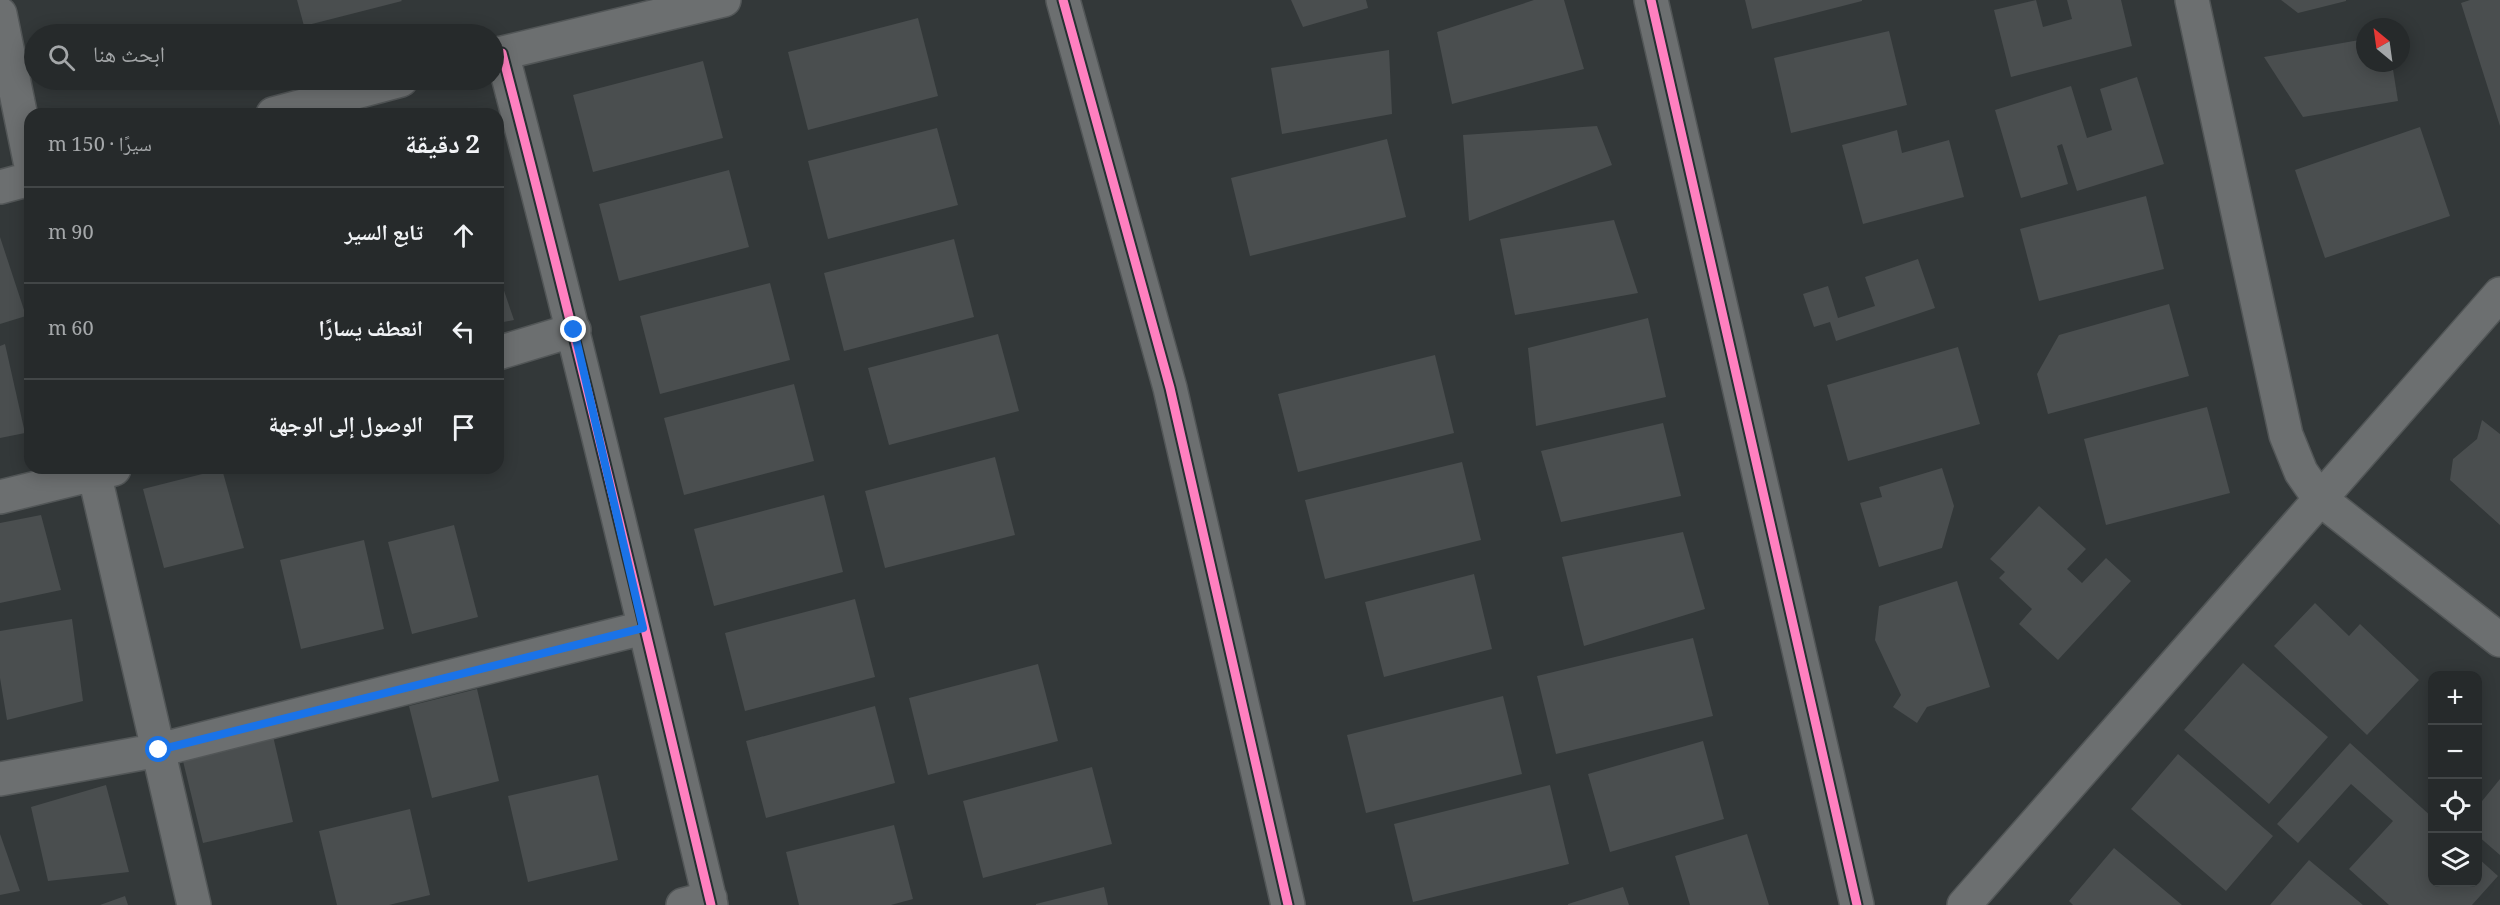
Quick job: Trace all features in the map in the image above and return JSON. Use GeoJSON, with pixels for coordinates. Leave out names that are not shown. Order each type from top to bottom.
{"type":"FeatureCollection","features":[{"type":"Feature","properties":{"kind":"street"},"geometry":{"type":"LineString","coordinates":[[504,52],[723,0]]}},
{"type":"Feature","properties":{"kind":"street"},"geometry":{"type":"LineString","coordinates":[[1063,0],[1170,388],[1288,905]]}},
{"type":"Feature","properties":{"kind":"street"},"geometry":{"type":"LineString","coordinates":[[1651,0],[1857,905]]}},
{"type":"Feature","properties":{"kind":"street"},"geometry":{"type":"LineString","coordinates":[[2192,0],[2286,435],[2301,472],[2319,498],[2500,640]]}},
{"type":"Feature","properties":{"kind":"street"},"geometry":{"type":"LineString","coordinates":[[0,14],[24,132]]}},
{"type":"Feature","properties":{"kind":"street"},"geometry":{"type":"LineString","coordinates":[[504,79],[574,330],[643,628],[701,903]]}},
{"type":"Feature","properties":{"kind":"street"},"geometry":{"type":"LineString","coordinates":[[296,108],[363,90]]}},
{"type":"Feature","properties":{"kind":"street"},"geometry":{"type":"LineString","coordinates":[[0,187],[24,181]]}},
{"type":"Feature","properties":{"kind":"street"},"geometry":{"type":"LineString","coordinates":[[1964,905],[2500,294]]}},
{"type":"Feature","properties":{"kind":"street"},"geometry":{"type":"LineString","coordinates":[[504,351],[574,330]]}},
{"type":"Feature","properties":{"kind":"street"},"geometry":{"type":"LineString","coordinates":[[0,497],[86,474]]}},
{"type":"Feature","properties":{"kind":"street"},"geometry":{"type":"LineString","coordinates":[[102,474],[159,750],[194,905]]}},
{"type":"Feature","properties":{"kind":"street"},"geometry":{"type":"LineString","coordinates":[[0,779],[159,750],[643,628]]}},
{"type":"Feature","properties":{"kind":"building"},"geometry":{"type":"Polygon","coordinates":[[[297,0],[402,1],[312,24],[303,24],[297,0]]]}},
{"type":"Feature","properties":{"kind":"building"},"geometry":{"type":"Polygon","coordinates":[[[1291,0],[1366,0],[1368,8],[1303,27],[1291,0]]]}},
{"type":"Feature","properties":{"kind":"building"},"geometry":{"type":"Polygon","coordinates":[[[1534,0],[1564,0],[1584,69],[1452,104],[1437,32],[1534,0]]]}},
{"type":"Feature","properties":{"kind":"building"},"geometry":{"type":"Polygon","coordinates":[[[1745,0],[1862,0],[1862,1],[1752,29],[1745,0]]]}},
{"type":"Feature","properties":{"kind":"building"},"geometry":{"type":"Polygon","coordinates":[[[2036,0],[2043,27],[2072,19],[2067,0],[2121,0],[2132,46],[2011,77],[1994,10],[2036,0]]]}},
{"type":"Feature","properties":{"kind":"building"},"geometry":{"type":"Polygon","coordinates":[[[2281,0],[2346,0],[2346,1],[2298,13],[2281,0]]]}},
{"type":"Feature","properties":{"kind":"building"},"geometry":{"type":"Polygon","coordinates":[[[2470,0],[2500,0],[2500,126],[2461,3],[2470,0]]]}},
{"type":"Feature","properties":{"kind":"building"},"geometry":{"type":"Polygon","coordinates":[[[918,18],[938,96],[808,130],[788,52],[918,18]]]}},
{"type":"Feature","properties":{"kind":"building"},"geometry":{"type":"Polygon","coordinates":[[[1889,31],[1907,105],[1791,133],[1774,58],[1889,31]]]}},
{"type":"Feature","properties":{"kind":"building"},"geometry":{"type":"Polygon","coordinates":[[[2356,41],[2356,72],[2393,72],[2398,101],[2303,117],[2264,57],[2356,41]]]}},
{"type":"Feature","properties":{"kind":"building"},"geometry":{"type":"Polygon","coordinates":[[[1389,50],[1392,114],[1282,134],[1271,68],[1389,50]]]}},
{"type":"Feature","properties":{"kind":"building"},"geometry":{"type":"Polygon","coordinates":[[[703,61],[723,138],[593,172],[573,95],[703,61]]]}},
{"type":"Feature","properties":{"kind":"building"},"geometry":{"type":"Polygon","coordinates":[[[2137,77],[2164,164],[2077,191],[2062,144],[2057,146],[2068,184],[2021,198],[1995,110],[2071,86],[2087,138],[2112,130],[2100,89],[2137,77]]]}},
{"type":"Feature","properties":{"kind":"building"},"geometry":{"type":"Polygon","coordinates":[[[1597,126],[1612,165],[1469,221],[1463,135],[1597,126]]]}},
{"type":"Feature","properties":{"kind":"building"},"geometry":{"type":"Polygon","coordinates":[[[2420,127],[2450,216],[2325,258],[2295,170],[2420,127]]]}},
{"type":"Feature","properties":{"kind":"building"},"geometry":{"type":"Polygon","coordinates":[[[937,128],[958,205],[828,239],[808,161],[937,128]]]}},
{"type":"Feature","properties":{"kind":"building"},"geometry":{"type":"Polygon","coordinates":[[[1897,130],[1902,153],[1949,140],[1964,197],[1863,224],[1842,145],[1897,130]]]}},
{"type":"Feature","properties":{"kind":"building"},"geometry":{"type":"Polygon","coordinates":[[[1387,139],[1406,217],[1250,256],[1231,178],[1387,139]]]}},
{"type":"Feature","properties":{"kind":"building"},"geometry":{"type":"Polygon","coordinates":[[[729,170],[749,247],[619,281],[599,204],[729,170]]]}},
{"type":"Feature","properties":{"kind":"building"},"geometry":{"type":"Polygon","coordinates":[[[2146,196],[2164,269],[2039,301],[2020,229],[2146,196]]]}},
{"type":"Feature","properties":{"kind":"building"},"geometry":{"type":"Polygon","coordinates":[[[1614,220],[1638,293],[1515,315],[1500,239],[1614,220]]]}},
{"type":"Feature","properties":{"kind":"building"},"geometry":{"type":"Polygon","coordinates":[[[0,237],[24,310],[24,317],[0,324],[0,237]]]}},
{"type":"Feature","properties":{"kind":"building"},"geometry":{"type":"Polygon","coordinates":[[[954,239],[974,317],[844,351],[824,273],[954,239]]]}},
{"type":"Feature","properties":{"kind":"building"},"geometry":{"type":"Polygon","coordinates":[[[1918,259],[1935,308],[1836,341],[1830,322],[1814,327],[1803,294],[1828,286],[1838,318],[1875,306],[1865,277],[1918,259]]]}},
{"type":"Feature","properties":{"kind":"building"},"geometry":{"type":"Polygon","coordinates":[[[770,283],[790,360],[660,394],[640,316],[770,283]]]}},
{"type":"Feature","properties":{"kind":"building"},"geometry":{"type":"Polygon","coordinates":[[[504,291],[514,320],[504,322],[504,291]]]}},
{"type":"Feature","properties":{"kind":"building"},"geometry":{"type":"Polygon","coordinates":[[[2169,304],[2189,376],[2048,414],[2037,374],[2059,335],[2169,304]]]}},
{"type":"Feature","properties":{"kind":"building"},"geometry":{"type":"Polygon","coordinates":[[[1648,318],[1666,397],[1536,426],[1528,348],[1648,318]]]}},
{"type":"Feature","properties":{"kind":"building"},"geometry":{"type":"Polygon","coordinates":[[[998,334],[1019,411],[889,445],[868,368],[998,334]]]}},
{"type":"Feature","properties":{"kind":"building"},"geometry":{"type":"Polygon","coordinates":[[[5,344],[24,433],[0,438],[0,346],[5,344]]]}},
{"type":"Feature","properties":{"kind":"building"},"geometry":{"type":"Polygon","coordinates":[[[1958,347],[1980,424],[1848,461],[1827,385],[1958,347]]]}},
{"type":"Feature","properties":{"kind":"building"},"geometry":{"type":"Polygon","coordinates":[[[1435,355],[1454,433],[1298,472],[1278,394],[1435,355]]]}},
{"type":"Feature","properties":{"kind":"building"},"geometry":{"type":"Polygon","coordinates":[[[794,384],[814,461],[684,495],[664,418],[794,384]]]}},
{"type":"Feature","properties":{"kind":"building"},"geometry":{"type":"Polygon","coordinates":[[[2207,407],[2230,493],[2106,525],[2084,439],[2207,407]]]}},
{"type":"Feature","properties":{"kind":"building"},"geometry":{"type":"Polygon","coordinates":[[[2482,420],[2500,434],[2500,525],[2450,480],[2453,459],[2477,439],[2482,420]]]}},
{"type":"Feature","properties":{"kind":"building"},"geometry":{"type":"Polygon","coordinates":[[[1663,423],[1681,496],[1561,522],[1541,451],[1663,423]]]}},
{"type":"Feature","properties":{"kind":"building"},"geometry":{"type":"Polygon","coordinates":[[[995,457],[1015,535],[885,568],[865,491],[995,457]]]}},
{"type":"Feature","properties":{"kind":"building"},"geometry":{"type":"Polygon","coordinates":[[[1462,462],[1481,540],[1325,579],[1305,500],[1462,462]]]}},
{"type":"Feature","properties":{"kind":"building"},"geometry":{"type":"Polygon","coordinates":[[[1942,468],[1954,506],[1942,548],[1879,567],[1860,503],[1882,497],[1879,487],[1942,468]]]}},
{"type":"Feature","properties":{"kind":"building"},"geometry":{"type":"Polygon","coordinates":[[[202,474],[223,474],[244,548],[164,568],[143,489],[202,474]]]}},
{"type":"Feature","properties":{"kind":"building"},"geometry":{"type":"Polygon","coordinates":[[[824,495],[843,572],[714,606],[694,529],[824,495]]]}},
{"type":"Feature","properties":{"kind":"building"},"geometry":{"type":"Polygon","coordinates":[[[2039,506],[2086,549],[2067,569],[2082,583],[2106,558],[2131,581],[2058,660],[2019,624],[2032,609],[1999,578],[2005,572],[1990,559],[2039,506]]]}},
{"type":"Feature","properties":{"kind":"building"},"geometry":{"type":"Polygon","coordinates":[[[41,515],[61,590],[0,603],[0,523],[41,515]]]}},
{"type":"Feature","properties":{"kind":"building"},"geometry":{"type":"Polygon","coordinates":[[[454,525],[478,617],[412,634],[388,542],[454,525]]]}},
{"type":"Feature","properties":{"kind":"building"},"geometry":{"type":"Polygon","coordinates":[[[1683,532],[1705,609],[1584,646],[1562,557],[1683,532]]]}},
{"type":"Feature","properties":{"kind":"building"},"geometry":{"type":"Polygon","coordinates":[[[364,540],[384,629],[301,649],[280,560],[364,540]]]}},
{"type":"Feature","properties":{"kind":"building"},"geometry":{"type":"Polygon","coordinates":[[[1474,574],[1492,649],[1384,677],[1365,602],[1474,574]]]}},
{"type":"Feature","properties":{"kind":"building"},"geometry":{"type":"Polygon","coordinates":[[[1957,581],[1990,687],[1927,707],[1917,723],[1893,707],[1901,695],[1875,640],[1879,606],[1957,581]]]}},
{"type":"Feature","properties":{"kind":"building"},"geometry":{"type":"Polygon","coordinates":[[[855,599],[875,677],[745,711],[725,633],[855,599]]]}},
{"type":"Feature","properties":{"kind":"building"},"geometry":{"type":"Polygon","coordinates":[[[2315,603],[2349,636],[2360,624],[2419,680],[2367,735],[2274,646],[2315,603]]]}},
{"type":"Feature","properties":{"kind":"building"},"geometry":{"type":"Polygon","coordinates":[[[72,619],[83,701],[7,720],[0,678],[0,631],[72,619]]]}},
{"type":"Feature","properties":{"kind":"building"},"geometry":{"type":"Polygon","coordinates":[[[1693,638],[1713,716],[1556,754],[1537,676],[1693,638]]]}},
{"type":"Feature","properties":{"kind":"building"},"geometry":{"type":"Polygon","coordinates":[[[2243,663],[2328,737],[2269,804],[2184,730],[2243,663]]]}},
{"type":"Feature","properties":{"kind":"building"},"geometry":{"type":"Polygon","coordinates":[[[1038,664],[1058,741],[928,775],[909,698],[1038,664]]]}},
{"type":"Feature","properties":{"kind":"building"},"geometry":{"type":"Polygon","coordinates":[[[477,689],[499,781],[432,798],[409,706],[477,689]]]}},
{"type":"Feature","properties":{"kind":"building"},"geometry":{"type":"Polygon","coordinates":[[[1503,696],[1522,774],[1366,813],[1347,735],[1503,696]]]}},
{"type":"Feature","properties":{"kind":"building"},"geometry":{"type":"Polygon","coordinates":[[[875,706],[895,783],[766,818],[746,741],[875,706]]]}},
{"type":"Feature","properties":{"kind":"building"},"geometry":{"type":"Polygon","coordinates":[[[273,736],[293,822],[203,843],[182,757],[273,736]]]}},
{"type":"Feature","properties":{"kind":"building"},"geometry":{"type":"Polygon","coordinates":[[[1703,741],[1724,819],[1610,852],[1588,774],[1703,741]]]}},
{"type":"Feature","properties":{"kind":"building"},"geometry":{"type":"Polygon","coordinates":[[[2350,743],[2428,813],[2428,887],[2482,887],[2482,862],[2498,876],[2472,905],[2389,905],[2349,869],[2393,821],[2351,784],[2298,843],[2277,824],[2350,743]]]}},
{"type":"Feature","properties":{"kind":"building"},"geometry":{"type":"Polygon","coordinates":[[[2178,754],[2273,836],[2226,891],[2131,809],[2178,754]]]}},
{"type":"Feature","properties":{"kind":"building"},"geometry":{"type":"Polygon","coordinates":[[[1092,767],[1112,844],[983,878],[963,801],[1092,767]]]}},
{"type":"Feature","properties":{"kind":"building"},"geometry":{"type":"Polygon","coordinates":[[[598,775],[618,860],[528,882],[508,796],[598,775]]]}},
{"type":"Feature","properties":{"kind":"building"},"geometry":{"type":"Polygon","coordinates":[[[2500,779],[2500,855],[2482,839],[2482,801],[2500,779]]]}},
{"type":"Feature","properties":{"kind":"building"},"geometry":{"type":"Polygon","coordinates":[[[106,785],[129,872],[48,881],[31,807],[106,785]]]}},
{"type":"Feature","properties":{"kind":"building"},"geometry":{"type":"Polygon","coordinates":[[[1550,785],[1569,864],[1413,902],[1394,824],[1550,785]]]}},
{"type":"Feature","properties":{"kind":"building"},"geometry":{"type":"Polygon","coordinates":[[[410,809],[430,895],[389,905],[337,905],[319,831],[410,809]]]}},
{"type":"Feature","properties":{"kind":"building"},"geometry":{"type":"Polygon","coordinates":[[[894,825],[913,899],[891,905],[799,905],[786,852],[894,825]]]}},
{"type":"Feature","properties":{"kind":"building"},"geometry":{"type":"Polygon","coordinates":[[[0,834],[20,891],[0,895],[0,834]]]}},
{"type":"Feature","properties":{"kind":"building"},"geometry":{"type":"Polygon","coordinates":[[[1747,834],[1769,905],[1690,905],[1675,856],[1747,834]]]}},
{"type":"Feature","properties":{"kind":"building"},"geometry":{"type":"Polygon","coordinates":[[[2114,848],[2182,905],[2073,905],[2069,901],[2114,848]]]}},
{"type":"Feature","properties":{"kind":"building"},"geometry":{"type":"Polygon","coordinates":[[[2309,860],[2363,905],[2270,905],[2309,860]]]}},
{"type":"Feature","properties":{"kind":"building"},"geometry":{"type":"Polygon","coordinates":[[[1104,887],[1108,905],[1036,905],[1036,904],[1104,887]]]}},
{"type":"Feature","properties":{"kind":"building"},"geometry":{"type":"Polygon","coordinates":[[[1623,887],[1629,905],[1568,905],[1568,904],[1623,887]]]}},
{"type":"Feature","properties":{"kind":"building"},"geometry":{"type":"Polygon","coordinates":[[[125,896],[128,905],[100,905],[125,896]]]}},
{"type":"Feature","properties":{"kind":"cycle path"},"geometry":{"type":"LineString","coordinates":[[1063,0],[1170,388],[1288,905]]}},
{"type":"Feature","properties":{"kind":"cycle path"},"geometry":{"type":"LineString","coordinates":[[1651,0],[1857,905]]}},
{"type":"Feature","properties":{"kind":"cycle path"},"geometry":{"type":"LineString","coordinates":[[504,61],[583,372],[711,905]]}},
{"type":"Feature","properties":{"kind":"route"},"geometry":{"type":"LineString","coordinates":[[159,750],[643,628],[574,330]]}}]}
